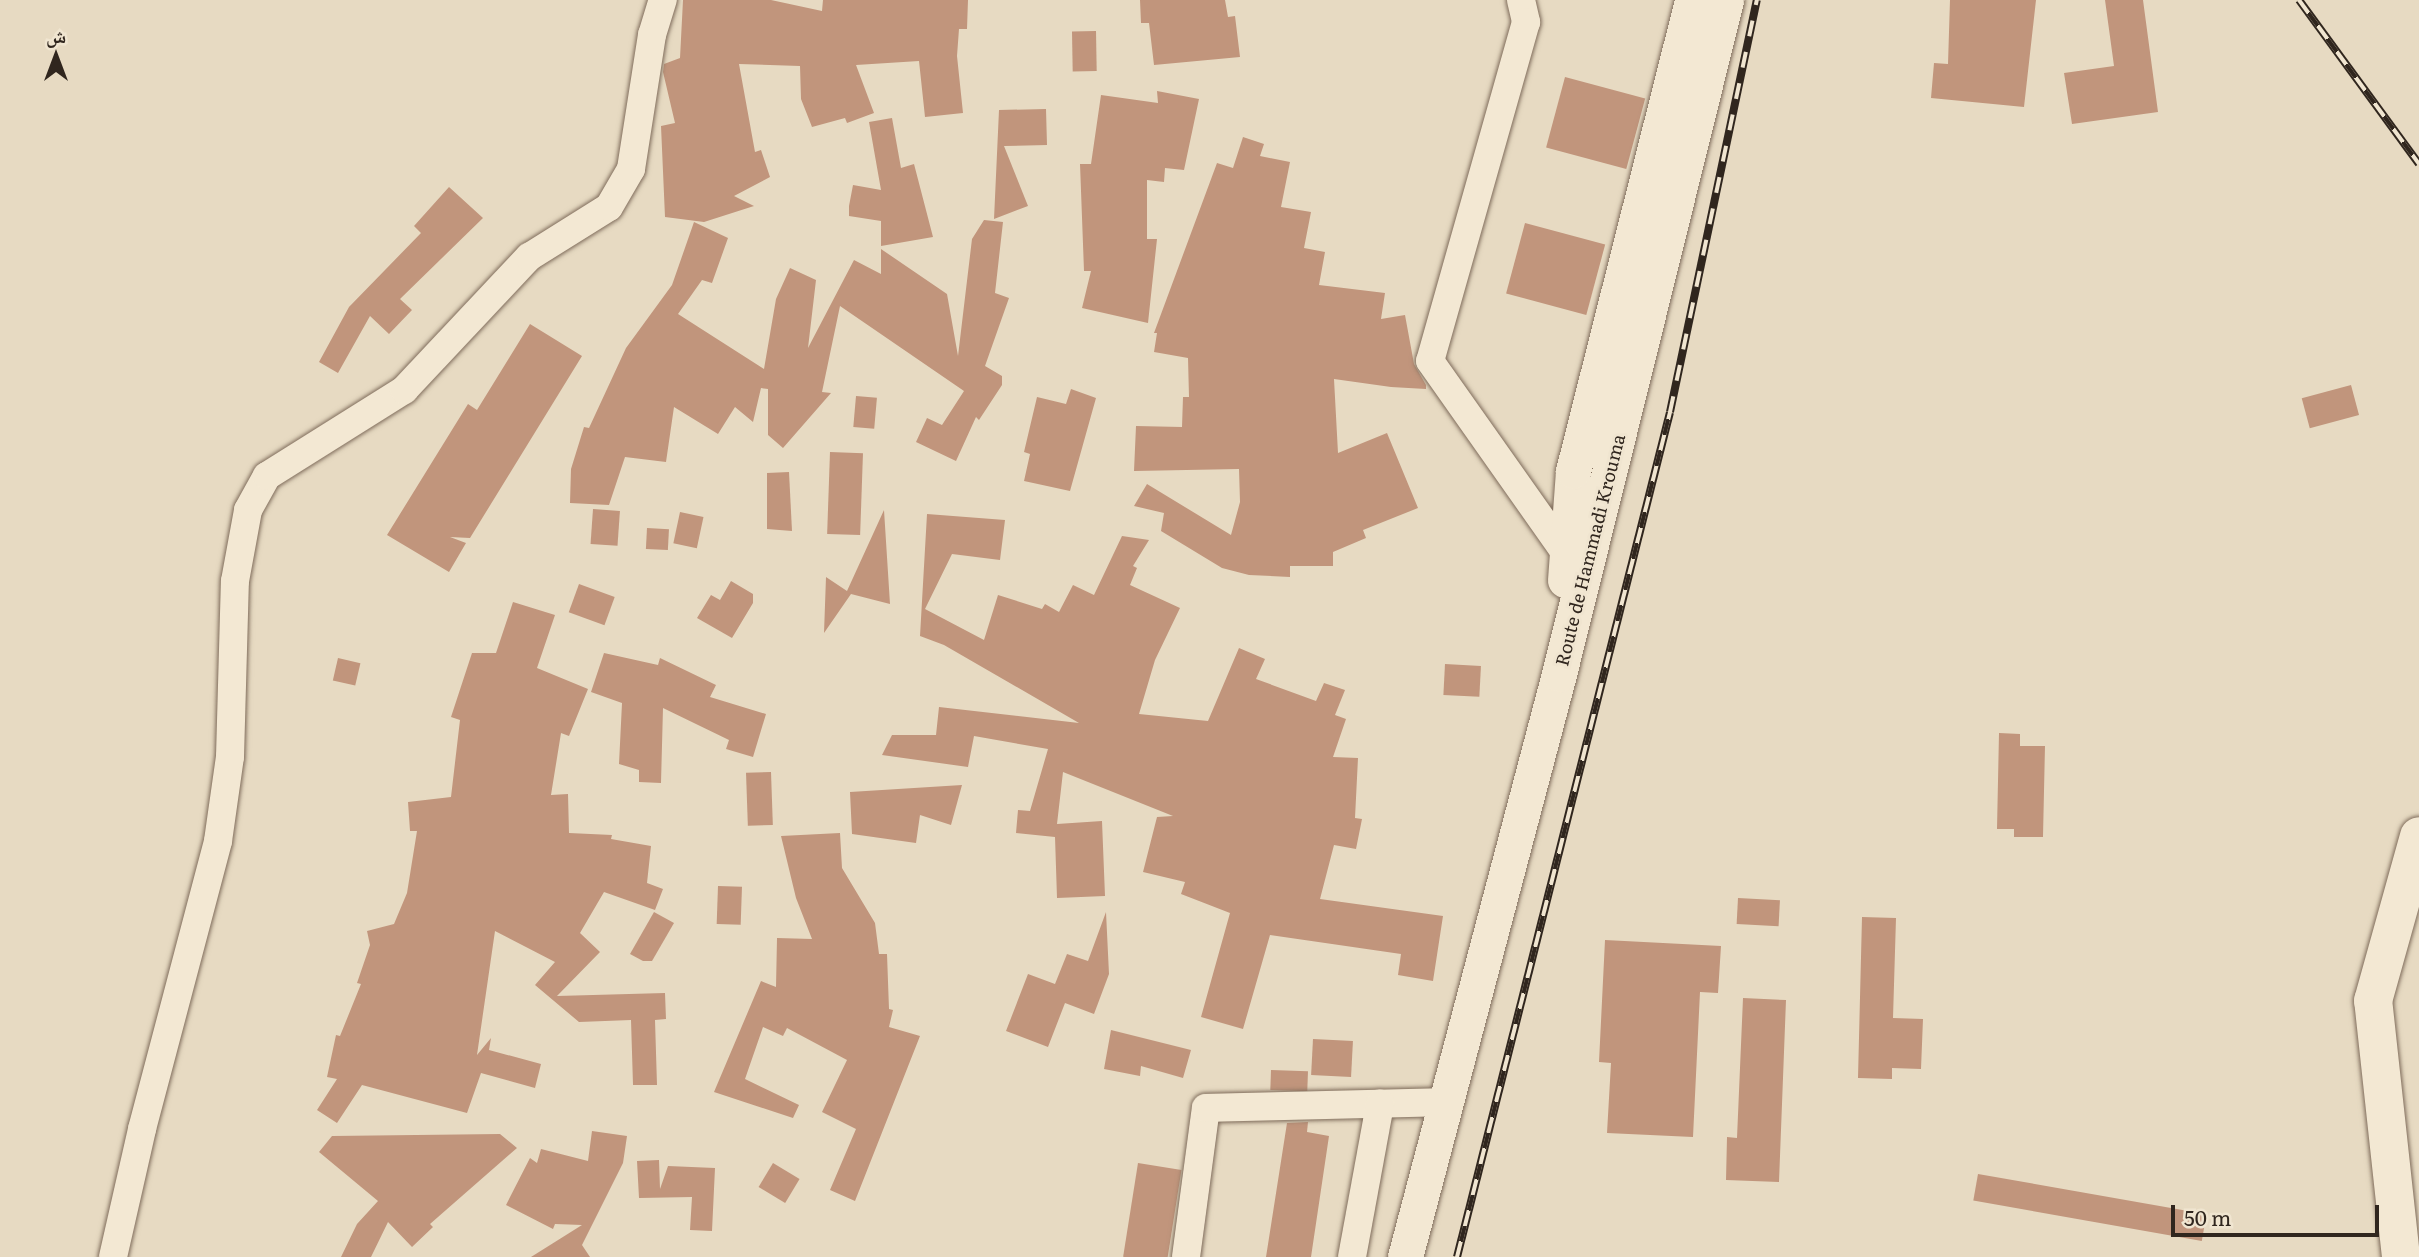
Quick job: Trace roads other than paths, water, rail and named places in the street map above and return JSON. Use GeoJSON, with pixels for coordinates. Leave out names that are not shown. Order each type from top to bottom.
{"type":"FeatureCollection","features":[{"type":"Feature","properties":{"kind":"main road"},"geometry":{"type":"LineString","coordinates":[[2401,1257],[2373,1000],[2419,836]]}},
{"type":"Feature","properties":{"kind":"street"},"geometry":{"type":"LineString","coordinates":[[113,1257],[142,1129],[218,841],[230,744],[235,581],[248,510],[267,476],[404,390],[529,257],[609,207],[631,169],[652,35],[663,0]]}},
{"type":"Feature","properties":{"kind":"street"},"geometry":{"type":"LineString","coordinates":[[1521,0],[1526,22],[1430,361],[1567,555]]}},
{"type":"Feature","properties":{"kind":"street","name":"Route de Hammadi Krouma"},"geometry":{"type":"LineString","coordinates":[[1559,674],[1573,471],[1692,0]]}},
{"type":"Feature","properties":{"kind":"street","name":"Route de Hammadi Krouma"},"geometry":{"type":"LineString","coordinates":[[1559,674],[1726,0]]}},
{"type":"Feature","properties":{"kind":"street"},"geometry":{"type":"LineString","coordinates":[[1405,1257],[1559,674]]}},
{"type":"Feature","properties":{"kind":"street"},"geometry":{"type":"LineString","coordinates":[[1186,1257],[1206,1108],[1446,1102]]}},
{"type":"Feature","properties":{"kind":"street"},"geometry":{"type":"LineString","coordinates":[[1352,1257],[1380,1104]]}},
{"type":"Feature","properties":{"kind":"railway"},"geometry":{"type":"LineString","coordinates":[[1457,1257],[1670,412],[1757,0]]}},
{"type":"Feature","properties":{"kind":"railway"},"geometry":{"type":"LineString","coordinates":[[2299,0],[2419,164]]}}]}
